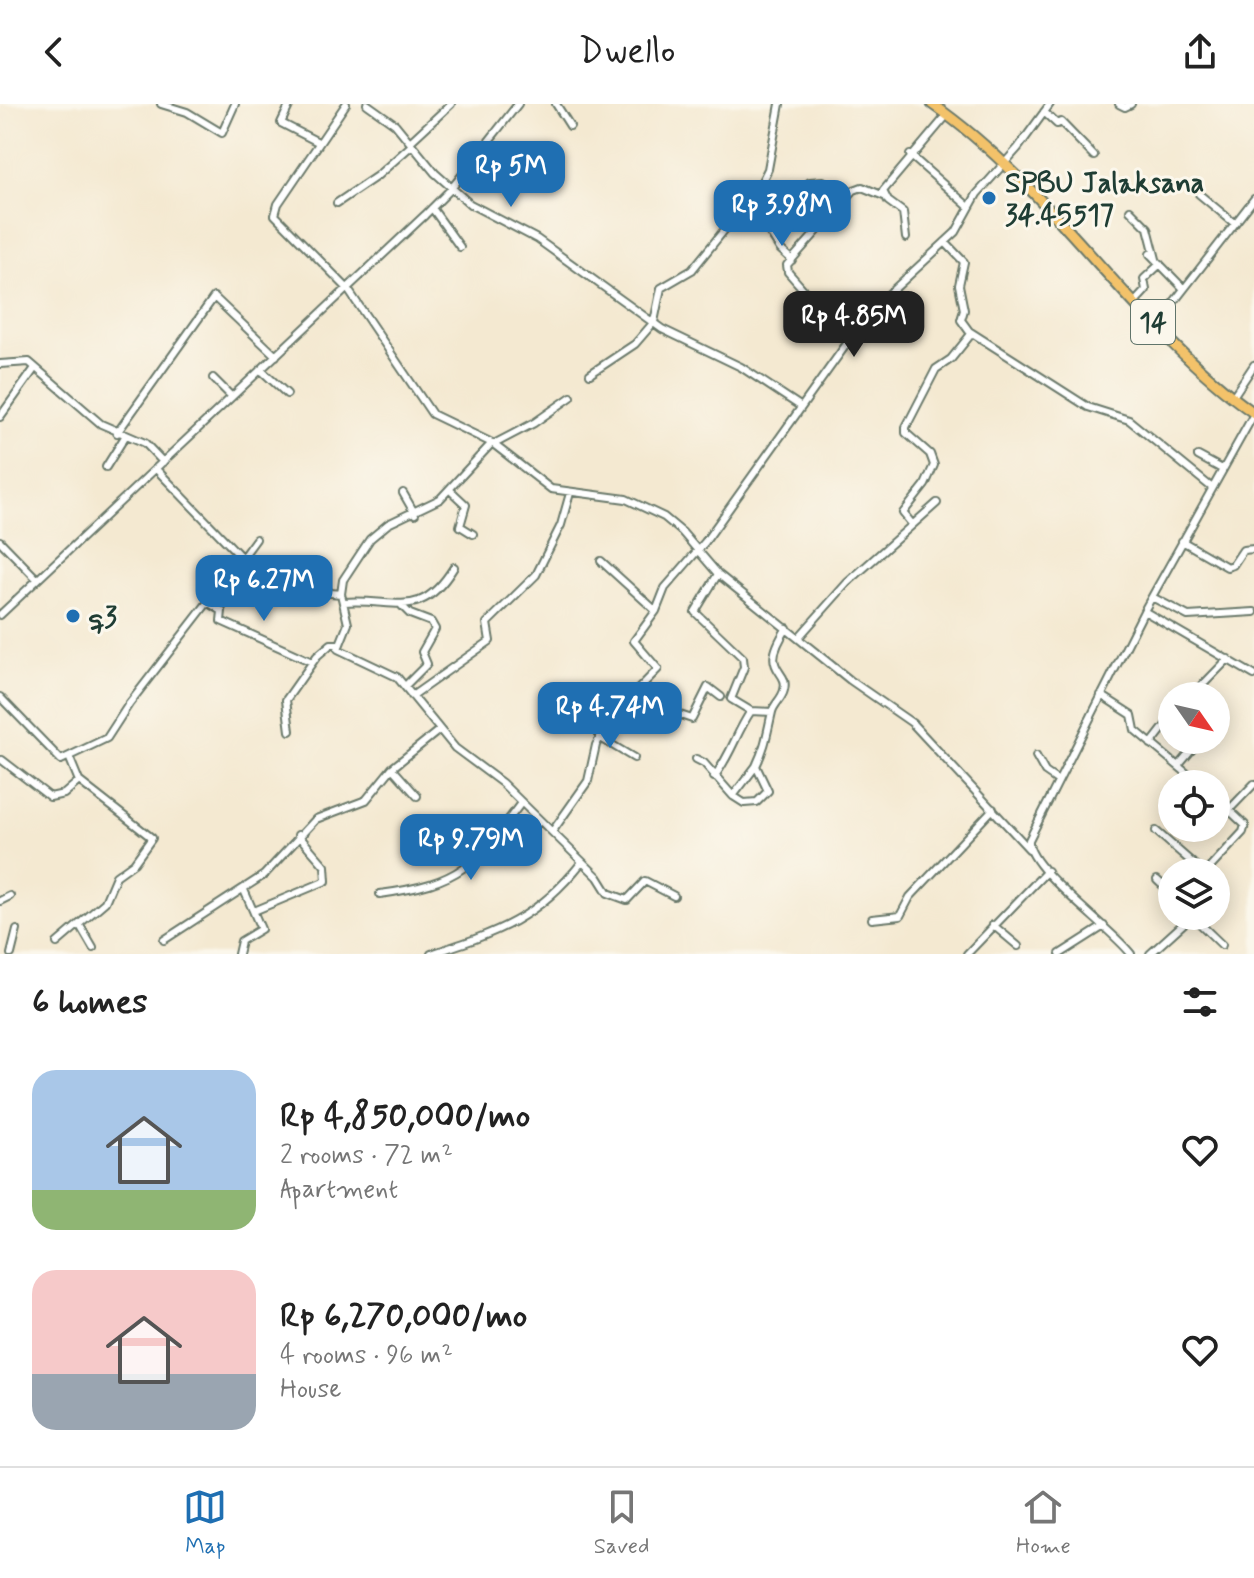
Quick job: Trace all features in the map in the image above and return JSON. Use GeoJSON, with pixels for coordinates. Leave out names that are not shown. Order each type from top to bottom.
{"type":"FeatureCollection","features":[{"type":"Feature","properties":{"kind":"highway","name":"14"},"geometry":{"type":"LineString","coordinates":[[932,104],[1005,164],[1134,303],[1232,398],[1254,414]]}},
{"type":"Feature","properties":{"kind":"street"},"geometry":{"type":"LineString","coordinates":[[161,104],[187,112],[222,133],[235,104]]}},
{"type":"Feature","properties":{"kind":"street"},"geometry":{"type":"LineString","coordinates":[[290,104],[281,123],[318,142]]}},
{"type":"Feature","properties":{"kind":"street"},"geometry":{"type":"LineString","coordinates":[[346,104],[278,204],[275,215],[347,288],[432,414],[493,444],[541,483],[570,493],[601,494],[648,508],[682,532],[718,574],[850,680],[912,723],[1047,871],[1131,954]]}},
{"type":"Feature","properties":{"kind":"street"},"geometry":{"type":"LineString","coordinates":[[367,104],[395,124],[451,189],[483,212],[537,239],[654,322],[741,367],[800,406]]}},
{"type":"Feature","properties":{"kind":"street"},"geometry":{"type":"LineString","coordinates":[[337,203],[377,176],[451,104]]}},
{"type":"Feature","properties":{"kind":"street"},"geometry":{"type":"LineString","coordinates":[[0,615],[432,208],[451,189],[518,104]]}},
{"type":"Feature","properties":{"kind":"street"},"geometry":{"type":"LineString","coordinates":[[556,104],[570,126]]}},
{"type":"Feature","properties":{"kind":"street"},"geometry":{"type":"LineString","coordinates":[[590,374],[635,344],[654,322],[661,288],[692,270],[759,187],[768,169],[780,104]]}},
{"type":"Feature","properties":{"kind":"street"},"geometry":{"type":"LineString","coordinates":[[552,832],[588,781],[599,737],[616,711],[658,669],[634,644],[656,611],[665,588],[697,553],[852,336],[878,304],[959,228],[969,207],[1050,104]]}},
{"type":"Feature","properties":{"kind":"street"},"geometry":{"type":"LineString","coordinates":[[1119,104],[1125,107],[1131,104]]}},
{"type":"Feature","properties":{"kind":"street"},"geometry":{"type":"LineString","coordinates":[[1044,112],[1057,124],[1061,122],[1094,156]]}},
{"type":"Feature","properties":{"kind":"street"},"geometry":{"type":"LineString","coordinates":[[884,196],[883,189],[947,115]]}},
{"type":"Feature","properties":{"kind":"street"},"geometry":{"type":"LineString","coordinates":[[910,155],[969,207]]}},
{"type":"Feature","properties":{"kind":"street"},"geometry":{"type":"LineString","coordinates":[[792,260],[780,249],[761,219],[810,182],[823,181],[847,197]]}},
{"type":"Feature","properties":{"kind":"street"},"geometry":{"type":"LineString","coordinates":[[852,336],[830,320],[788,272],[787,265],[847,197],[861,187],[884,196],[903,212],[906,238]]}},
{"type":"Feature","properties":{"kind":"street"},"geometry":{"type":"LineString","coordinates":[[1199,194],[1234,223]]}},
{"type":"Feature","properties":{"kind":"street"},"geometry":{"type":"LineString","coordinates":[[1156,325],[1254,199]]}},
{"type":"Feature","properties":{"kind":"street"},"geometry":{"type":"LineString","coordinates":[[432,208],[460,247]]}},
{"type":"Feature","properties":{"kind":"street"},"geometry":{"type":"LineString","coordinates":[[1130,210],[1148,228],[1155,259],[1184,289]]}},
{"type":"Feature","properties":{"kind":"street"},"geometry":{"type":"LineString","coordinates":[[945,242],[964,262],[959,285],[964,310],[961,320],[972,333],[1088,407],[1129,420],[1177,463],[1211,487]]}},
{"type":"Feature","properties":{"kind":"street"},"geometry":{"type":"LineString","coordinates":[[1134,303],[1146,290],[1144,279],[1155,259]]}},
{"type":"Feature","properties":{"kind":"street"},"geometry":{"type":"LineString","coordinates":[[117,433],[214,297],[244,330],[276,356]]}},
{"type":"Feature","properties":{"kind":"street"},"geometry":{"type":"LineString","coordinates":[[912,524],[903,513],[925,485],[934,465],[930,454],[906,433],[906,427],[936,369],[951,359],[972,333]]}},
{"type":"Feature","properties":{"kind":"street"},"geometry":{"type":"LineString","coordinates":[[0,364],[26,361],[101,424],[145,443],[163,462]]}},
{"type":"Feature","properties":{"kind":"street"},"geometry":{"type":"LineString","coordinates":[[1232,398],[1254,365]]}},
{"type":"Feature","properties":{"kind":"street"},"geometry":{"type":"LineString","coordinates":[[0,417],[35,368]]}},
{"type":"Feature","properties":{"kind":"street"},"geometry":{"type":"LineString","coordinates":[[261,370],[287,394]]}},
{"type":"Feature","properties":{"kind":"street"},"geometry":{"type":"LineString","coordinates":[[213,378],[232,397]]}},
{"type":"Feature","properties":{"kind":"street"},"geometry":{"type":"LineString","coordinates":[[337,644],[348,624],[343,580],[370,539],[388,524],[415,514],[450,490],[493,444],[534,423],[571,397]]}},
{"type":"Feature","properties":{"kind":"street"},"geometry":{"type":"LineString","coordinates":[[1029,849],[1032,831],[1144,611],[1254,414]]}},
{"type":"Feature","properties":{"kind":"street"},"geometry":{"type":"LineString","coordinates":[[106,467],[126,435]]}},
{"type":"Feature","properties":{"kind":"street"},"geometry":{"type":"LineString","coordinates":[[1198,456],[1222,469]]}},
{"type":"Feature","properties":{"kind":"street"},"geometry":{"type":"LineString","coordinates":[[156,469],[242,558]]}},
{"type":"Feature","properties":{"kind":"street"},"geometry":{"type":"LineString","coordinates":[[450,490],[466,505],[460,526],[473,534]]}},
{"type":"Feature","properties":{"kind":"street"},"geometry":{"type":"LineString","coordinates":[[403,493],[415,514]]}},
{"type":"Feature","properties":{"kind":"street"},"geometry":{"type":"LineString","coordinates":[[412,696],[490,641],[487,623],[536,575],[561,525],[570,493]]}},
{"type":"Feature","properties":{"kind":"street"},"geometry":{"type":"LineString","coordinates":[[799,637],[847,583],[937,503]]}},
{"type":"Feature","properties":{"kind":"street"},"geometry":{"type":"LineString","coordinates":[[0,697],[58,758],[70,759],[107,738],[129,704],[256,539]]}},
{"type":"Feature","properties":{"kind":"street"},"geometry":{"type":"LineString","coordinates":[[0,541],[37,579]]}},
{"type":"Feature","properties":{"kind":"street"},"geometry":{"type":"LineString","coordinates":[[1182,541],[1227,567],[1233,565],[1243,550],[1254,549]]}},
{"type":"Feature","properties":{"kind":"street"},"geometry":{"type":"LineString","coordinates":[[601,561],[656,611]]}},
{"type":"Feature","properties":{"kind":"street"},"geometry":{"type":"LineString","coordinates":[[402,606],[439,590],[454,567]]}},
{"type":"Feature","properties":{"kind":"street"},"geometry":{"type":"LineString","coordinates":[[718,574],[695,612],[743,658],[744,667],[731,699],[751,711],[772,712]]}},
{"type":"Feature","properties":{"kind":"street"},"geometry":{"type":"LineString","coordinates":[[315,576],[330,593],[343,598],[402,606],[410,614],[431,622],[435,629],[422,652],[427,664],[405,686]]}},
{"type":"Feature","properties":{"kind":"street"},"geometry":{"type":"LineString","coordinates":[[1152,597],[1188,616],[1254,612]]}},
{"type":"Feature","properties":{"kind":"street"},"geometry":{"type":"LineString","coordinates":[[209,603],[222,611],[221,621],[312,662]]}},
{"type":"Feature","properties":{"kind":"street"},"geometry":{"type":"LineString","coordinates":[[1144,611],[1254,675]]}},
{"type":"Feature","properties":{"kind":"street"},"geometry":{"type":"LineString","coordinates":[[733,796],[756,766],[769,736],[772,712],[785,684],[773,658],[776,644],[787,628]]}},
{"type":"Feature","properties":{"kind":"street"},"geometry":{"type":"LineString","coordinates":[[290,731],[286,700],[312,662],[331,644],[337,644]]}},
{"type":"Feature","properties":{"kind":"street"},"geometry":{"type":"LineString","coordinates":[[337,644],[341,653],[390,672],[405,686],[438,731],[465,758],[502,783],[598,877],[608,893],[624,900],[645,881],[674,896]]}},
{"type":"Feature","properties":{"kind":"street"},"geometry":{"type":"LineString","coordinates":[[1206,682],[1228,659]]}},
{"type":"Feature","properties":{"kind":"street"},"geometry":{"type":"LineString","coordinates":[[636,691],[662,709],[692,719],[708,687],[721,697]]}},
{"type":"Feature","properties":{"kind":"street"},"geometry":{"type":"LineString","coordinates":[[1101,695],[1132,715],[1135,730],[1183,770]]}},
{"type":"Feature","properties":{"kind":"street"},"geometry":{"type":"LineString","coordinates":[[714,777],[734,750],[738,731],[751,711]]}},
{"type":"Feature","properties":{"kind":"street"},"geometry":{"type":"LineString","coordinates":[[164,940],[264,875],[316,819],[366,800],[392,768],[438,731]]}},
{"type":"Feature","properties":{"kind":"street"},"geometry":{"type":"LineString","coordinates":[[1151,744],[1158,735]]}},
{"type":"Feature","properties":{"kind":"street"},"geometry":{"type":"LineString","coordinates":[[599,737],[634,758]]}},
{"type":"Feature","properties":{"kind":"street"},"geometry":{"type":"LineString","coordinates":[[1178,766],[1188,754]]}},
{"type":"Feature","properties":{"kind":"street"},"geometry":{"type":"LineString","coordinates":[[1036,756],[1045,772],[1058,781]]}},
{"type":"Feature","properties":{"kind":"street"},"geometry":{"type":"LineString","coordinates":[[57,943],[105,902],[116,876],[134,863],[152,838],[79,781],[70,759]]}},
{"type":"Feature","properties":{"kind":"street"},"geometry":{"type":"LineString","coordinates":[[696,759],[704,763],[733,796],[748,803],[760,801],[766,795],[767,786],[756,766]]}},
{"type":"Feature","properties":{"kind":"street"},"geometry":{"type":"LineString","coordinates":[[2,760],[50,797],[64,794],[79,781]]}},
{"type":"Feature","properties":{"kind":"street"},"geometry":{"type":"LineString","coordinates":[[392,768],[417,796]]}},
{"type":"Feature","properties":{"kind":"street"},"geometry":{"type":"LineString","coordinates":[[1230,809],[1254,784]]}},
{"type":"Feature","properties":{"kind":"street"},"geometry":{"type":"LineString","coordinates":[[380,894],[427,887],[469,866],[521,803]]}},
{"type":"Feature","properties":{"kind":"street"},"geometry":{"type":"LineString","coordinates":[[872,919],[900,916],[910,897],[993,809]]}},
{"type":"Feature","properties":{"kind":"street"},"geometry":{"type":"LineString","coordinates":[[1217,858],[1245,829],[1230,811]]}},
{"type":"Feature","properties":{"kind":"street"},"geometry":{"type":"LineString","coordinates":[[522,838],[540,821]]}},
{"type":"Feature","properties":{"kind":"street"},"geometry":{"type":"LineString","coordinates":[[1156,831],[1188,858]]}},
{"type":"Feature","properties":{"kind":"street"},"geometry":{"type":"LineString","coordinates":[[254,911],[326,881],[325,866],[298,835]]}},
{"type":"Feature","properties":{"kind":"street"},"geometry":{"type":"LineString","coordinates":[[431,954],[489,935],[534,911],[582,862]]}},
{"type":"Feature","properties":{"kind":"street"},"geometry":{"type":"LineString","coordinates":[[967,954],[1047,871]]}},
{"type":"Feature","properties":{"kind":"street"},"geometry":{"type":"LineString","coordinates":[[238,954],[241,941],[260,930],[244,890]]}},
{"type":"Feature","properties":{"kind":"street"},"geometry":{"type":"LineString","coordinates":[[0,901],[10,896]]}},
{"type":"Feature","properties":{"kind":"street"},"geometry":{"type":"LineString","coordinates":[[79,924],[93,948]]}},
{"type":"Feature","properties":{"kind":"street"},"geometry":{"type":"LineString","coordinates":[[993,925],[1018,946]]}},
{"type":"Feature","properties":{"kind":"street"},"geometry":{"type":"LineString","coordinates":[[1063,953],[1104,926]]}},
{"type":"Feature","properties":{"kind":"street"},"geometry":{"type":"LineString","coordinates":[[11,954],[17,930]]}},
{"type":"Feature","properties":{"kind":"street"},"geometry":{"type":"LineString","coordinates":[[1150,954],[1177,930]]}},
{"type":"Feature","properties":{"kind":"street"},"geometry":{"type":"LineString","coordinates":[[1206,930],[1222,945]]}},
{"type":"Feature","properties":{"kind":"place","name":"SPBU Jalaksana 34.45517"},"geometry":{"type":"Point","coordinates":[989,198]}},
{"type":"Feature","properties":{"kind":"place","name":"q3"},"geometry":{"type":"Point","coordinates":[73,616]}}]}
